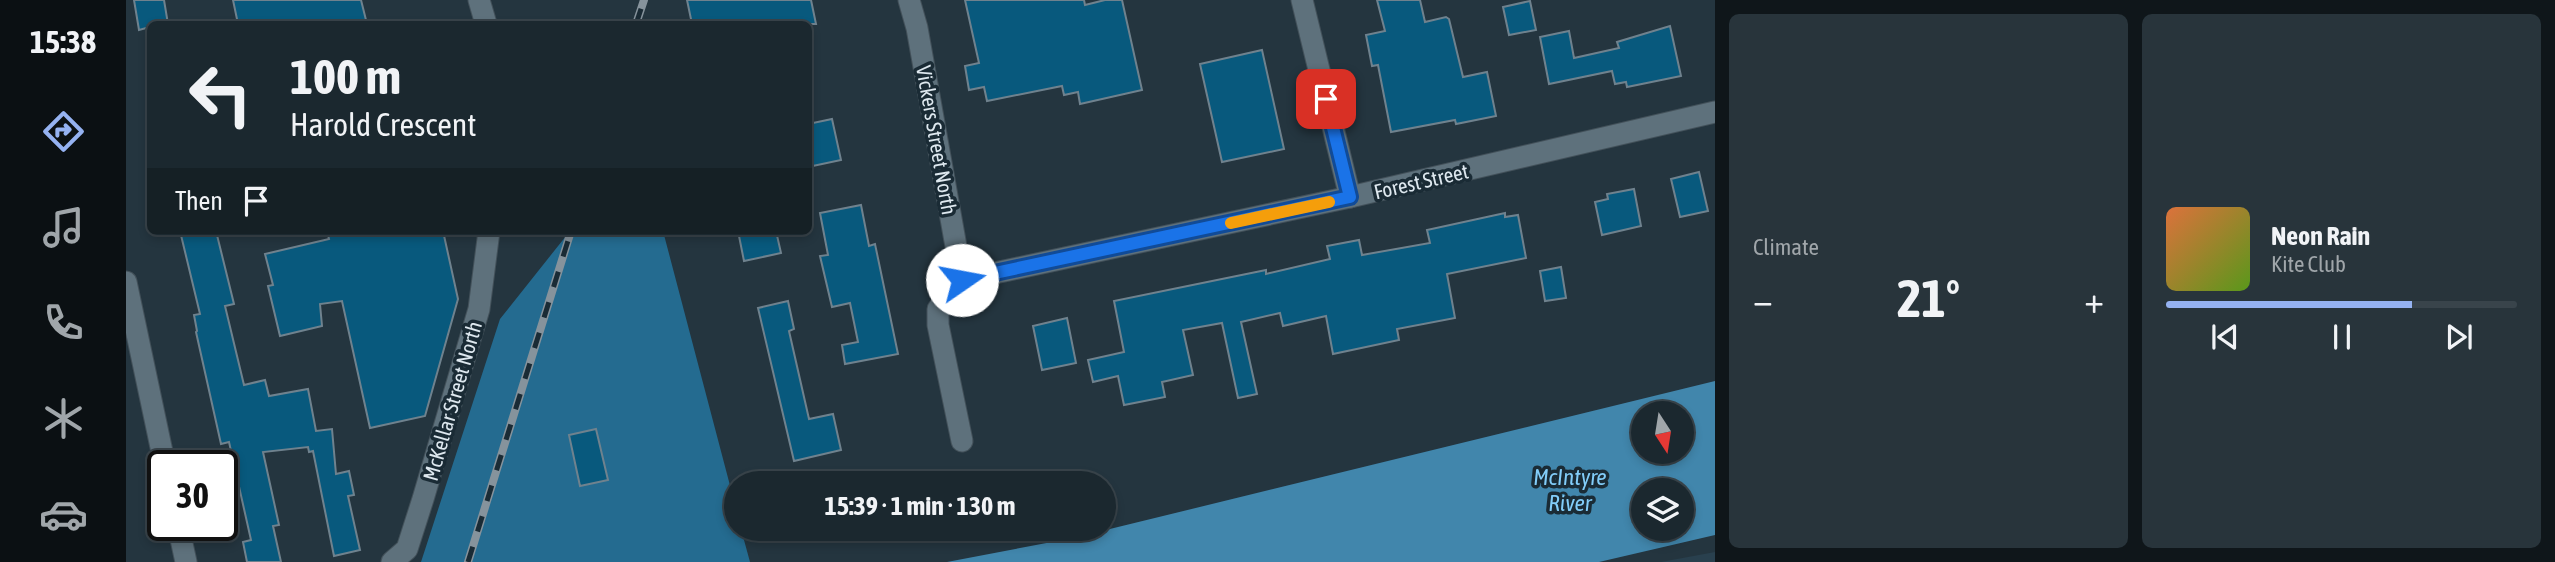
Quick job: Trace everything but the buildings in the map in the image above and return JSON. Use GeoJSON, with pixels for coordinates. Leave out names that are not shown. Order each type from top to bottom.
{"type":"FeatureCollection","features":[{"type":"Feature","properties":{"kind":"street"},"geometry":{"type":"LineString","coordinates":[[479,0],[485,21]]}},
{"type":"Feature","properties":{"kind":"street","name":"Vickers Street North"},"geometry":{"type":"LineString","coordinates":[[909,0],[917,28],[962,280]]}},
{"type":"Feature","properties":{"kind":"street"},"geometry":{"type":"LineString","coordinates":[[1302,0],[1350,197]]}},
{"type":"Feature","properties":{"kind":"street","name":"Forest Street"},"geometry":{"type":"LineString","coordinates":[[962,280],[1350,197],[1715,112]]}},
{"type":"Feature","properties":{"kind":"street","name":"McKellar Street North"},"geometry":{"type":"LineString","coordinates":[[392,562],[407,549],[423,499],[479,309],[488,235]]}},
{"type":"Feature","properties":{"kind":"street"},"geometry":{"type":"LineString","coordinates":[[962,280],[938,309],[938,325],[962,440]]}},
{"type":"Feature","properties":{"kind":"street"},"geometry":{"type":"LineString","coordinates":[[126,282],[162,450]]}},
{"type":"Feature","properties":{"kind":"street"},"geometry":{"type":"LineString","coordinates":[[181,541],[186,562]]}},
{"type":"Feature","properties":{"kind":"shaded area"},"geometry":{"type":"Polygon","coordinates":[[[567,235],[664,235],[726,471],[724,471],[724,541],[744,541],[750,562],[421,562],[500,319],[567,235]]]}},
{"type":"Feature","properties":{"kind":"shaded area"},"geometry":{"type":"Polygon","coordinates":[[[1715,552],[1715,562],[1661,562],[1715,552]]]}},
{"type":"Feature","properties":{"kind":"water","name":"McIntyre River"},"geometry":{"type":"Polygon","coordinates":[[[1715,381],[1715,535],[1694,540],[1694,478],[1631,478],[1631,541],[1689,541],[1599,562],[947,562],[1057,541],[1116,541],[1116,527],[1631,402],[1631,464],[1694,464],[1694,401],[1633,401],[1715,381]]]}},
{"type":"Feature","properties":{"kind":"railway"},"geometry":{"type":"LineString","coordinates":[[637,21],[644,0]]}},
{"type":"Feature","properties":{"kind":"railway"},"geometry":{"type":"LineString","coordinates":[[468,562],[570,235]]}},
{"type":"Feature","properties":{"kind":"slow traffic"},"geometry":{"type":"LineString","coordinates":[[1231,223],[1329,202]]}},
{"type":"Feature","properties":{"kind":"route"},"geometry":{"type":"LineString","coordinates":[[962,280],[1350,197],[1326,99]]}}]}
